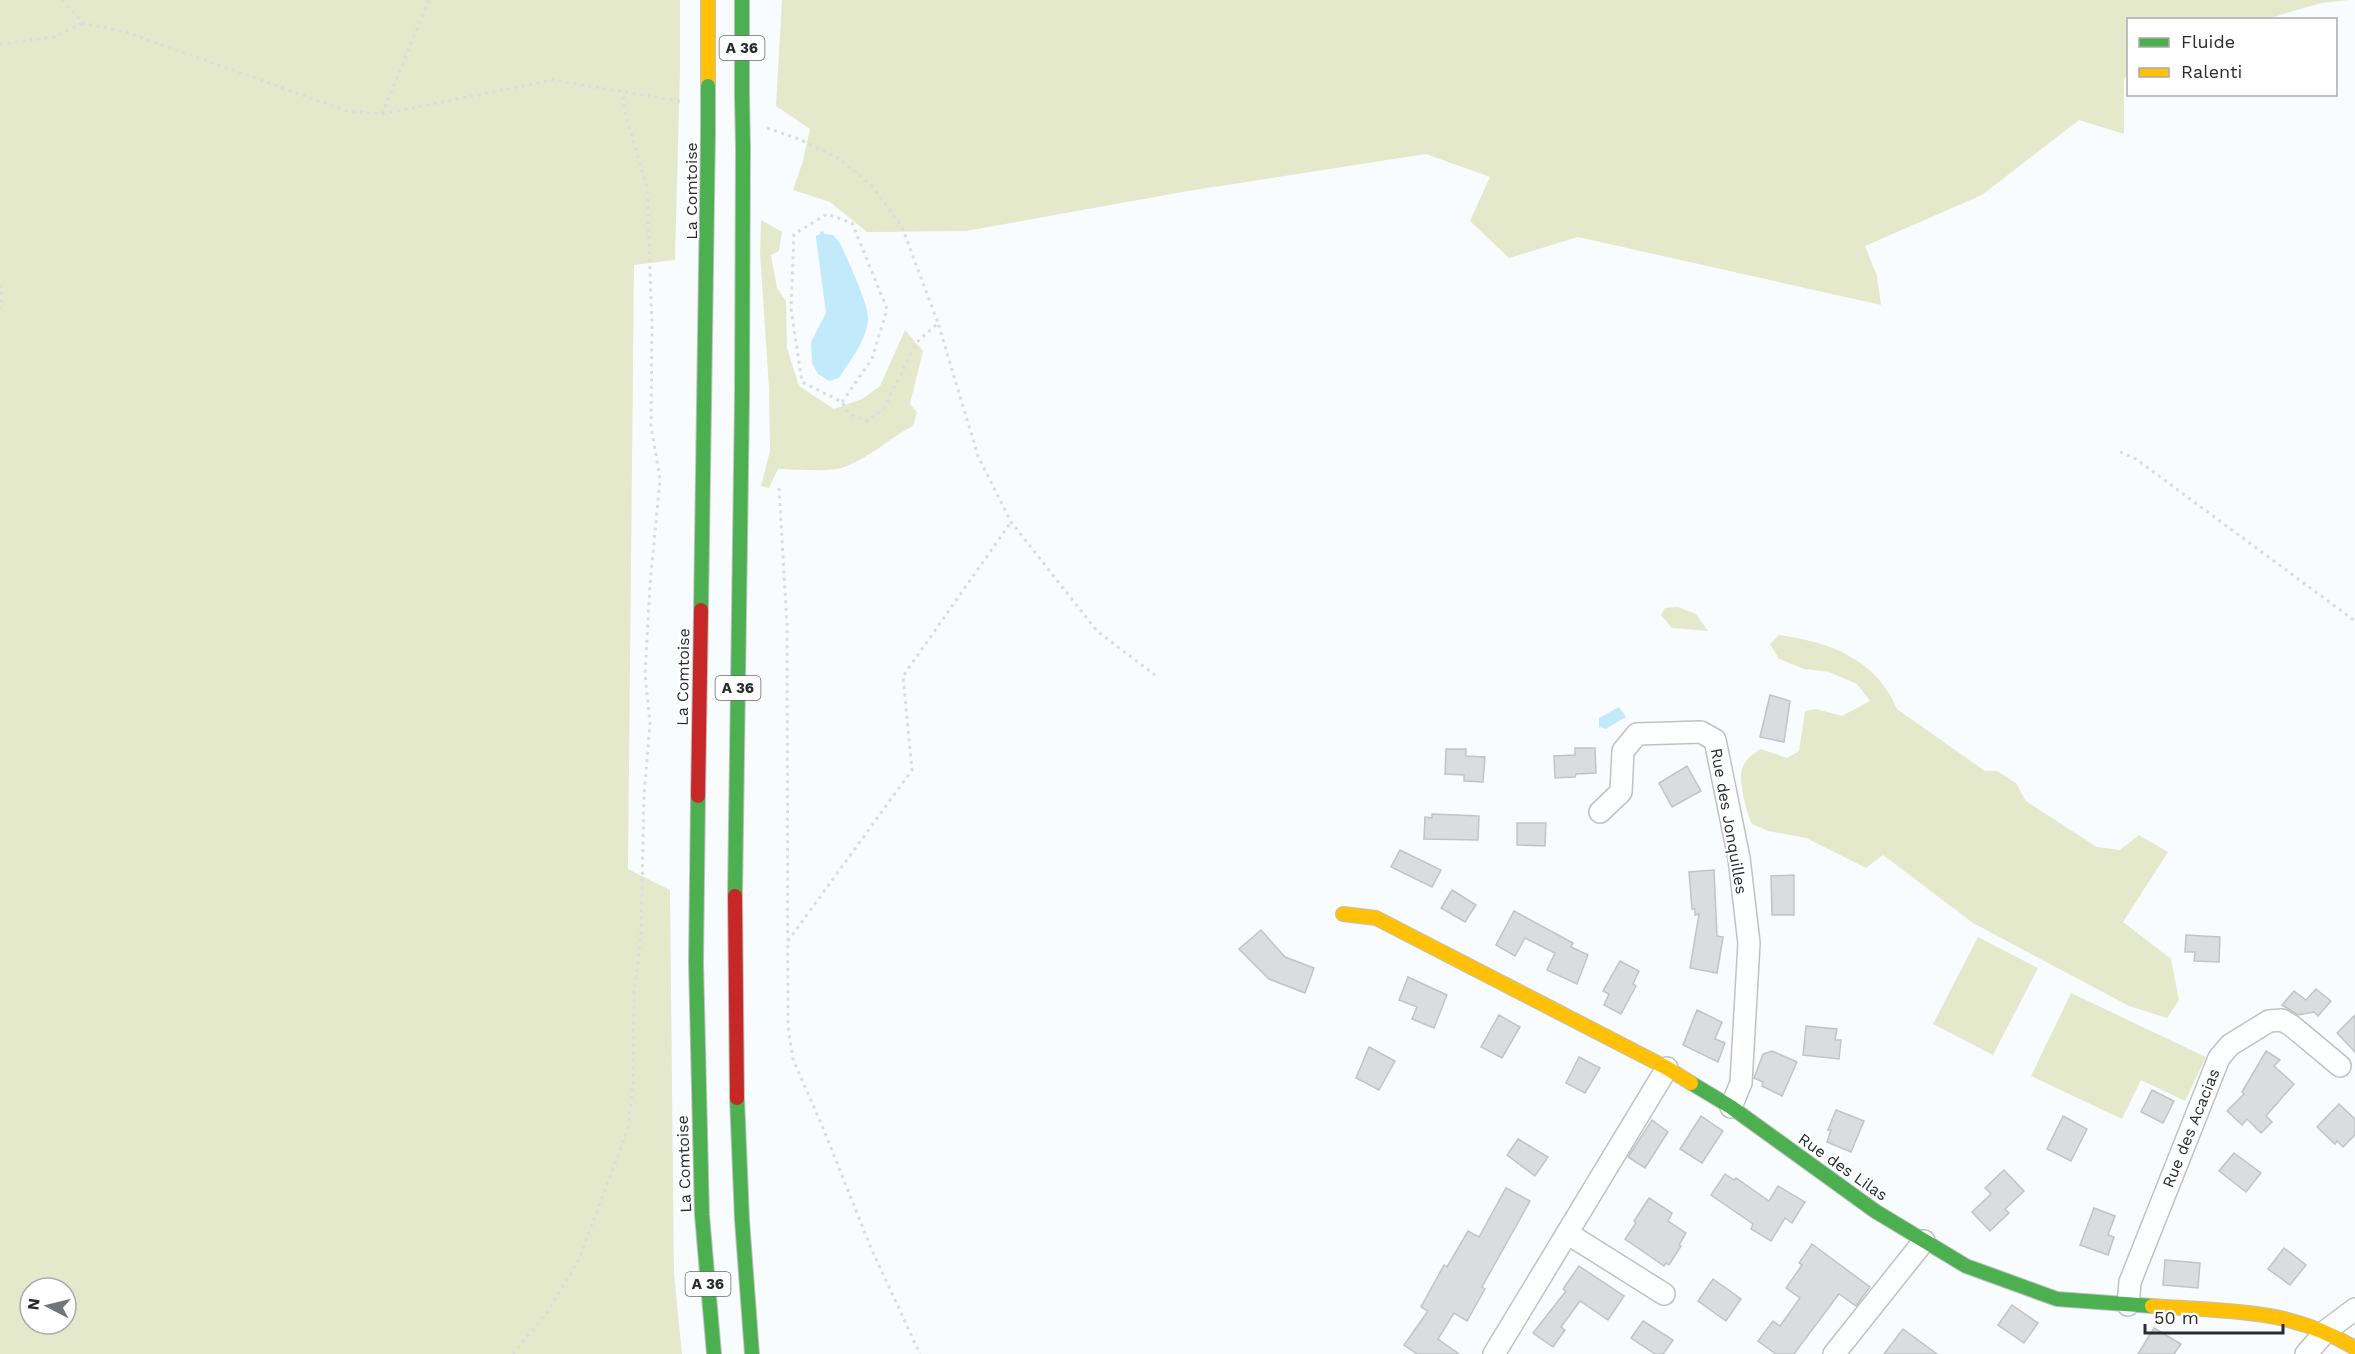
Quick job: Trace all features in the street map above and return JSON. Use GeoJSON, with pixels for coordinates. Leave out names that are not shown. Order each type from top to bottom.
{"type":"FeatureCollection","features":[{"type":"Feature","properties":{"kind":"main road","name":"La Comtoise"},"geometry":{"type":"LineString","coordinates":[[708,0],[696,906],[702,1215],[714,1354]]}},
{"type":"Feature","properties":{"kind":"main road","name":"A 36"},"geometry":{"type":"LineString","coordinates":[[742,0],[743,387],[735,988],[739,1176],[752,1354]]}},
{"type":"Feature","properties":{"kind":"main road","name":"Rue des Lilas"},"geometry":{"type":"LineString","coordinates":[[1343,914],[1376,918],[1667,1068],[1731,1107],[1875,1211],[1966,1266],[2057,1299],[2274,1315],[2327,1330],[2355,1348]]}},
{"type":"Feature","properties":{"kind":"main road"},"geometry":{"type":"LineString","coordinates":[[700,1354],[702,1215]]}},
{"type":"Feature","properties":{"kind":"street","name":"Rue des Jonquilles"},"geometry":{"type":"LineString","coordinates":[[1600,812],[1621,792],[1623,751],[1637,734],[1701,732],[1715,740],[1739,858],[1749,944],[1741,1083],[1731,1107]]}},
{"type":"Feature","properties":{"kind":"street","name":"Rue des Acacias"},"geometry":{"type":"LineString","coordinates":[[2128,1305],[2130,1282],[2219,1058],[2230,1045],[2269,1021],[2282,1020],[2340,1066]]}},
{"type":"Feature","properties":{"kind":"street"},"geometry":{"type":"LineString","coordinates":[[1504,1350],[1567,1233],[1667,1068]]}},
{"type":"Feature","properties":{"kind":"street"},"geometry":{"type":"LineString","coordinates":[[1567,1233],[1664,1294]]}},
{"type":"Feature","properties":{"kind":"street"},"geometry":{"type":"LineString","coordinates":[[1840,1347],[1924,1240]]}},
{"type":"Feature","properties":{"kind":"street"},"geometry":{"type":"LineString","coordinates":[[2306,1354],[2327,1330],[2355,1309]]}},
{"type":"Feature","properties":{"kind":"path"},"geometry":{"type":"LineString","coordinates":[[62,0],[83,23],[129,33],[347,111],[382,114],[552,80],[690,104]]}},
{"type":"Feature","properties":{"kind":"path"},"geometry":{"type":"LineString","coordinates":[[382,114],[429,0]]}},
{"type":"Feature","properties":{"kind":"path"},"geometry":{"type":"LineString","coordinates":[[0,44],[54,37],[83,23]]}},
{"type":"Feature","properties":{"kind":"path"},"geometry":{"type":"LineString","coordinates":[[513,1354],[548,1311],[578,1261],[628,1129],[633,1083],[634,993],[642,933],[644,796],[650,723],[645,674],[650,585],[660,479],[651,426],[653,350],[647,187],[625,113],[623,92]]}},
{"type":"Feature","properties":{"kind":"path"},"geometry":{"type":"LineString","coordinates":[[765,128],[799,139],[840,159],[873,187],[902,227],[938,323],[978,456],[1011,522],[1097,631],[1155,675]]}},
{"type":"Feature","properties":{"kind":"path"},"geometry":{"type":"LineString","coordinates":[[842,402],[872,359],[887,309],[852,223],[827,214],[794,234],[791,309],[802,382],[842,402],[849,414],[868,421],[884,408],[916,342],[938,323]]}},
{"type":"Feature","properties":{"kind":"path"},"geometry":{"type":"LineString","coordinates":[[0,285],[2,288],[0,312]]}},
{"type":"Feature","properties":{"kind":"path"},"geometry":{"type":"LineString","coordinates":[[2120,452],[2136,459],[2355,621]]}},
{"type":"Feature","properties":{"kind":"path"},"geometry":{"type":"LineString","coordinates":[[779,488],[787,625],[788,1027],[793,1059],[871,1248],[921,1354]]}},
{"type":"Feature","properties":{"kind":"path"},"geometry":{"type":"LineString","coordinates":[[787,943],[912,770],[903,676],[1011,522]]}},
{"type":"Feature","properties":{"kind":"green space"},"geometry":{"type":"Polygon","coordinates":[[[0,0],[680,0],[675,260],[634,265],[628,869],[670,890],[674,1274],[682,1354],[0,1354],[0,0]]]}},
{"type":"Feature","properties":{"kind":"green space"},"geometry":{"type":"Polygon","coordinates":[[[782,0],[2349,0],[2321,3],[2270,18],[2127,18],[2124,134],[2079,120],[1982,195],[1865,246],[1877,276],[1881,305],[1578,237],[1509,258],[1470,221],[1490,177],[1426,154],[1188,191],[966,231],[867,232],[830,202],[793,190],[810,129],[776,106],[782,0]]]}},
{"type":"Feature","properties":{"kind":"green space"},"geometry":{"type":"Polygon","coordinates":[[[761,220],[782,232],[779,251],[771,255],[777,288],[786,301],[787,348],[799,386],[834,409],[862,399],[880,386],[905,330],[923,351],[910,404],[917,412],[913,426],[844,467],[821,470],[778,469],[769,488],[761,486],[770,451],[769,389],[760,253],[761,220]]]}},
{"type":"Feature","properties":{"kind":"green space"},"geometry":{"type":"Polygon","coordinates":[[[1678,607],[1696,614],[1708,631],[1672,628],[1661,615],[1665,608],[1678,607]]]}},
{"type":"Feature","properties":{"kind":"green space"},"geometry":{"type":"Polygon","coordinates":[[[1779,635],[1816,642],[1833,648],[1864,665],[1877,677],[1897,709],[1985,771],[1997,771],[2016,783],[2026,801],[2097,847],[2120,850],[2139,835],[2168,852],[2123,922],[2171,959],[2179,1000],[2167,1018],[2129,1006],[1973,923],[1883,855],[1866,868],[1806,838],[1768,831],[1752,824],[1741,781],[1743,765],[1747,760],[1761,749],[1787,758],[1799,751],[1805,711],[1816,709],[1842,716],[1870,701],[1857,684],[1829,672],[1804,669],[1779,659],[1770,644],[1779,635]]]}},
{"type":"Feature","properties":{"kind":"green space"},"geometry":{"type":"Polygon","coordinates":[[[1978,937],[2038,968],[1993,1055],[1933,1024],[1978,937]]]}},
{"type":"Feature","properties":{"kind":"green space"},"geometry":{"type":"Polygon","coordinates":[[[2071,993],[2206,1057],[2185,1101],[2141,1080],[2122,1119],[2031,1076],[2071,993]]]}},
{"type":"Feature","properties":{"kind":"water"},"geometry":{"type":"Polygon","coordinates":[[[823,231],[824,234],[833,235],[840,243],[861,293],[868,319],[865,335],[853,357],[839,378],[829,381],[818,374],[812,363],[811,342],[826,313],[816,238],[823,231]]]}},
{"type":"Feature","properties":{"kind":"water"},"geometry":{"type":"Polygon","coordinates":[[[1619,707],[1626,717],[1606,729],[1599,727],[1599,718],[1619,707]]]}},
{"type":"Feature","properties":{"kind":"building"},"geometry":{"type":"Polygon","coordinates":[[[1770,695],[1790,701],[1784,742],[1760,737],[1770,695]]]}},
{"type":"Feature","properties":{"kind":"building"},"geometry":{"type":"Polygon","coordinates":[[[1575,748],[1595,748],[1596,773],[1555,778],[1554,756],[1575,755],[1575,748]]]}},
{"type":"Feature","properties":{"kind":"building"},"geometry":{"type":"Polygon","coordinates":[[[1446,749],[1466,749],[1466,756],[1485,757],[1483,782],[1464,781],[1464,775],[1445,774],[1446,749]]]}},
{"type":"Feature","properties":{"kind":"building"},"geometry":{"type":"Polygon","coordinates":[[[1687,766],[1701,791],[1672,807],[1659,783],[1687,766]]]}},
{"type":"Feature","properties":{"kind":"building"},"geometry":{"type":"Polygon","coordinates":[[[1432,814],[1479,816],[1478,840],[1424,839],[1425,817],[1432,818],[1432,814]]]}},
{"type":"Feature","properties":{"kind":"building"},"geometry":{"type":"Polygon","coordinates":[[[1517,823],[1546,823],[1545,846],[1517,845],[1517,823]]]}},
{"type":"Feature","properties":{"kind":"building"},"geometry":{"type":"Polygon","coordinates":[[[1400,850],[1441,870],[1432,887],[1391,867],[1400,850]]]}},
{"type":"Feature","properties":{"kind":"building"},"geometry":{"type":"Polygon","coordinates":[[[1714,870],[1717,936],[1723,937],[1717,973],[1690,968],[1699,914],[1695,915],[1695,909],[1692,909],[1689,872],[1714,870]]]}},
{"type":"Feature","properties":{"kind":"building"},"geometry":{"type":"Polygon","coordinates":[[[1794,875],[1794,915],[1772,915],[1771,876],[1794,875]]]}},
{"type":"Feature","properties":{"kind":"building"},"geometry":{"type":"Polygon","coordinates":[[[1452,890],[1476,905],[1465,922],[1441,908],[1452,890]]]}},
{"type":"Feature","properties":{"kind":"building"},"geometry":{"type":"Polygon","coordinates":[[[1514,911],[1573,943],[1571,947],[1588,955],[1577,984],[1547,970],[1555,953],[1525,938],[1515,956],[1496,945],[1514,911]]]}},
{"type":"Feature","properties":{"kind":"building"},"geometry":{"type":"Polygon","coordinates":[[[1261,930],[1285,957],[1314,968],[1305,993],[1269,979],[1239,949],[1261,930]]]}},
{"type":"Feature","properties":{"kind":"building"},"geometry":{"type":"Polygon","coordinates":[[[2186,935],[2220,937],[2219,962],[2194,961],[2195,952],[2185,952],[2186,935]]]}},
{"type":"Feature","properties":{"kind":"building"},"geometry":{"type":"Polygon","coordinates":[[[1620,961],[1639,971],[1633,984],[1636,986],[1621,1014],[1604,1005],[1609,994],[1603,991],[1620,961]]]}},
{"type":"Feature","properties":{"kind":"building"},"geometry":{"type":"Polygon","coordinates":[[[1408,977],[1447,995],[1434,1028],[1412,1019],[1417,1007],[1399,1000],[1408,977]]]}},
{"type":"Feature","properties":{"kind":"building"},"geometry":{"type":"Polygon","coordinates":[[[2316,989],[2331,1001],[2318,1016],[2314,1012],[2298,1015],[2282,1005],[2294,991],[2306,1000],[2316,989]]]}},
{"type":"Feature","properties":{"kind":"building"},"geometry":{"type":"Polygon","coordinates":[[[1697,1010],[1722,1022],[1715,1039],[1725,1043],[1718,1062],[1683,1045],[1697,1010]]]}},
{"type":"Feature","properties":{"kind":"building"},"geometry":{"type":"Polygon","coordinates":[[[1499,1015],[1520,1027],[1502,1058],[1481,1047],[1499,1015]]]}},
{"type":"Feature","properties":{"kind":"building"},"geometry":{"type":"Polygon","coordinates":[[[2355,1015],[2355,1052],[2337,1033],[2355,1015]]]}},
{"type":"Feature","properties":{"kind":"building"},"geometry":{"type":"Polygon","coordinates":[[[1806,1026],[1837,1029],[1835,1040],[1841,1040],[1839,1059],[1803,1055],[1806,1026]]]}},
{"type":"Feature","properties":{"kind":"building"},"geometry":{"type":"Polygon","coordinates":[[[1369,1047],[1395,1061],[1379,1090],[1356,1078],[1369,1047]]]}},
{"type":"Feature","properties":{"kind":"building"},"geometry":{"type":"Polygon","coordinates":[[[1772,1051],[1797,1062],[1782,1096],[1762,1086],[1763,1082],[1754,1078],[1763,1054],[1772,1051]]]}},
{"type":"Feature","properties":{"kind":"building"},"geometry":{"type":"Polygon","coordinates":[[[2266,1051],[2280,1060],[2274,1066],[2294,1084],[2266,1116],[2272,1122],[2261,1133],[2247,1119],[2242,1125],[2227,1111],[2244,1094],[2242,1092],[2266,1051]]]}},
{"type":"Feature","properties":{"kind":"building"},"geometry":{"type":"Polygon","coordinates":[[[1579,1057],[1600,1068],[1585,1093],[1566,1083],[1579,1057]]]}},
{"type":"Feature","properties":{"kind":"building"},"geometry":{"type":"Polygon","coordinates":[[[2152,1090],[2174,1101],[2163,1123],[2141,1112],[2152,1090]]]}},
{"type":"Feature","properties":{"kind":"building"},"geometry":{"type":"Polygon","coordinates":[[[2339,1104],[2355,1119],[2355,1135],[2343,1147],[2337,1141],[2335,1144],[2317,1127],[2339,1104]]]}},
{"type":"Feature","properties":{"kind":"building"},"geometry":{"type":"Polygon","coordinates":[[[1836,1110],[1864,1121],[1851,1152],[1827,1142],[1831,1130],[1828,1130],[1836,1110]]]}},
{"type":"Feature","properties":{"kind":"building"},"geometry":{"type":"Polygon","coordinates":[[[1701,1116],[1723,1131],[1702,1163],[1680,1149],[1701,1116]]]}},
{"type":"Feature","properties":{"kind":"building"},"geometry":{"type":"Polygon","coordinates":[[[2063,1116],[2087,1129],[2071,1161],[2047,1149],[2063,1116]]]}},
{"type":"Feature","properties":{"kind":"building"},"geometry":{"type":"Polygon","coordinates":[[[1652,1120],[1668,1132],[1645,1168],[1628,1157],[1652,1120]]]}},
{"type":"Feature","properties":{"kind":"building"},"geometry":{"type":"Polygon","coordinates":[[[1518,1139],[1548,1157],[1535,1176],[1507,1155],[1518,1139]]]}},
{"type":"Feature","properties":{"kind":"building"},"geometry":{"type":"Polygon","coordinates":[[[2234,1153],[2261,1173],[2246,1192],[2219,1171],[2234,1153]]]}},
{"type":"Feature","properties":{"kind":"building"},"geometry":{"type":"Polygon","coordinates":[[[2004,1170],[2024,1191],[2005,1209],[2009,1213],[1990,1231],[1972,1212],[1991,1194],[1985,1188],[2004,1170]]]}},
{"type":"Feature","properties":{"kind":"building"},"geometry":{"type":"Polygon","coordinates":[[[1725,1174],[1734,1180],[1736,1178],[1769,1201],[1778,1186],[1805,1202],[1792,1223],[1785,1218],[1771,1241],[1751,1229],[1753,1224],[1711,1195],[1725,1174]]]}},
{"type":"Feature","properties":{"kind":"building"},"geometry":{"type":"Polygon","coordinates":[[[1506,1188],[1530,1201],[1482,1287],[1485,1289],[1467,1321],[1454,1313],[1438,1339],[1459,1354],[1417,1354],[1404,1345],[1428,1311],[1421,1307],[1444,1265],[1447,1267],[1468,1231],[1479,1237],[1506,1188]]]}},
{"type":"Feature","properties":{"kind":"building"},"geometry":{"type":"Polygon","coordinates":[[[1649,1198],[1672,1213],[1668,1221],[1686,1233],[1669,1265],[1666,1263],[1664,1266],[1625,1239],[1649,1198]]]}},
{"type":"Feature","properties":{"kind":"building"},"geometry":{"type":"Polygon","coordinates":[[[2094,1208],[2115,1216],[2108,1235],[2114,1237],[2108,1255],[2080,1245],[2094,1208]]]}},
{"type":"Feature","properties":{"kind":"building"},"geometry":{"type":"Polygon","coordinates":[[[1812,1244],[1870,1287],[1856,1306],[1839,1294],[1794,1354],[1776,1354],[1758,1341],[1773,1321],[1780,1326],[1800,1298],[1786,1288],[1802,1265],[1799,1263],[1812,1244]]]}},
{"type":"Feature","properties":{"kind":"building"},"geometry":{"type":"Polygon","coordinates":[[[2284,1248],[2306,1265],[2290,1285],[2268,1269],[2284,1248]]]}},
{"type":"Feature","properties":{"kind":"building"},"geometry":{"type":"Polygon","coordinates":[[[2165,1260],[2200,1263],[2198,1288],[2163,1285],[2165,1260]]]}},
{"type":"Feature","properties":{"kind":"building"},"geometry":{"type":"Polygon","coordinates":[[[1579,1266],[1624,1296],[1608,1320],[1580,1301],[1561,1327],[1565,1330],[1553,1347],[1533,1333],[1566,1291],[1563,1289],[1579,1266]]]}},
{"type":"Feature","properties":{"kind":"building"},"geometry":{"type":"Polygon","coordinates":[[[1713,1279],[1741,1299],[1726,1321],[1698,1301],[1713,1279]]]}},
{"type":"Feature","properties":{"kind":"building"},"geometry":{"type":"Polygon","coordinates":[[[2012,1305],[2038,1323],[2024,1343],[1998,1325],[2012,1305]]]}},
{"type":"Feature","properties":{"kind":"building"},"geometry":{"type":"Polygon","coordinates":[[[1643,1321],[1673,1340],[1663,1354],[1655,1354],[1631,1338],[1643,1321]]]}},
{"type":"Feature","properties":{"kind":"building"},"geometry":{"type":"Polygon","coordinates":[[[2154,1328],[2181,1344],[2174,1354],[2138,1354],[2154,1328]]]}},
{"type":"Feature","properties":{"kind":"building"},"geometry":{"type":"Polygon","coordinates":[[[1903,1329],[1937,1354],[1884,1354],[1903,1329]]]}},
{"type":"Feature","properties":{"kind":"traffic: fast"},"geometry":{"type":"LineString","coordinates":[[742,0],[742,95]]}},
{"type":"Feature","properties":{"kind":"traffic: fast"},"geometry":{"type":"LineString","coordinates":[[708,86],[708,131]]}},
{"type":"Feature","properties":{"kind":"traffic: fast"},"geometry":{"type":"LineString","coordinates":[[742,95],[743,149]]}},
{"type":"Feature","properties":{"kind":"traffic: fast"},"geometry":{"type":"LineString","coordinates":[[701,610],[708,131]]}},
{"type":"Feature","properties":{"kind":"traffic: fast"},"geometry":{"type":"LineString","coordinates":[[735,896],[743,149]]}},
{"type":"Feature","properties":{"kind":"traffic: fast"},"geometry":{"type":"LineString","coordinates":[[698,796],[696,962],[702,1215],[714,1354]]}},
{"type":"Feature","properties":{"kind":"traffic: fast"},"geometry":{"type":"LineString","coordinates":[[1691,1083],[1731,1107],[1875,1211],[1966,1266],[2057,1299],[2152,1306]]}},
{"type":"Feature","properties":{"kind":"traffic: fast"},"geometry":{"type":"LineString","coordinates":[[737,1098],[742,1220],[752,1354]]}},
{"type":"Feature","properties":{"kind":"traffic: slow"},"geometry":{"type":"LineString","coordinates":[[708,0],[708,86]]}},
{"type":"Feature","properties":{"kind":"traffic: slow"},"geometry":{"type":"LineString","coordinates":[[1343,914],[1376,918],[1667,1068],[1691,1083]]}},
{"type":"Feature","properties":{"kind":"traffic: slow"},"geometry":{"type":"LineString","coordinates":[[2152,1306],[2232,1311],[2281,1318],[2306,1325],[2355,1348]]}},
{"type":"Feature","properties":{"kind":"traffic: jam"},"geometry":{"type":"LineString","coordinates":[[698,796],[701,610]]}},
{"type":"Feature","properties":{"kind":"traffic: jam"},"geometry":{"type":"LineString","coordinates":[[735,896],[737,1098]]}}]}
